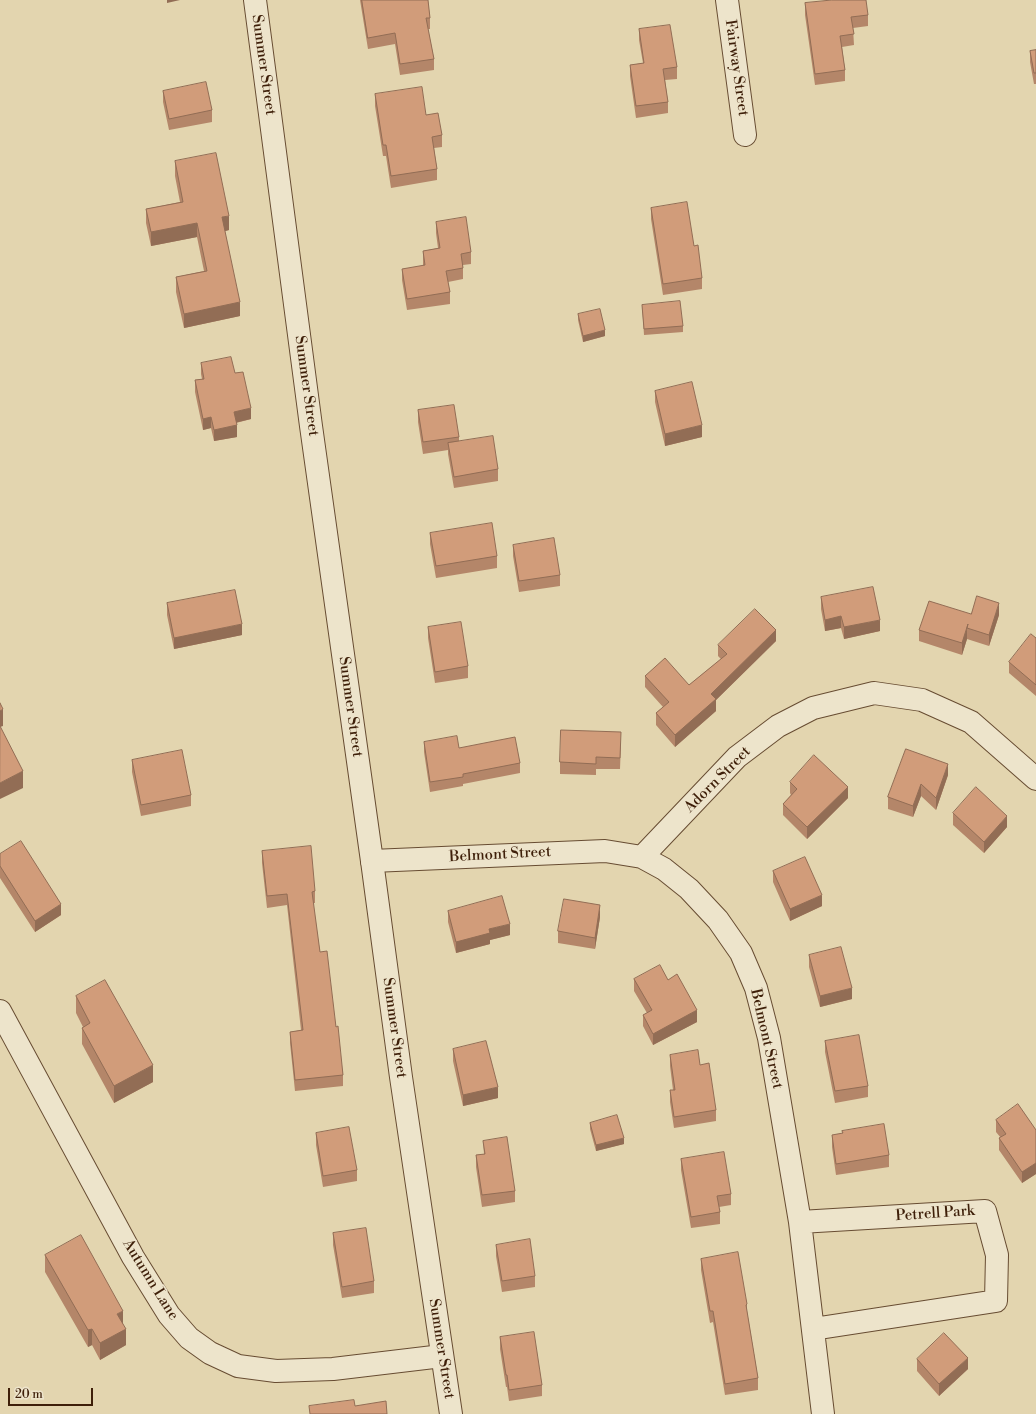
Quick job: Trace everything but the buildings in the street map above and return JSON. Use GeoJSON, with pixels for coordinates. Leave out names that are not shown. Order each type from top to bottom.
{"type":"FeatureCollection","features":[{"type":"Feature","properties":{"kind":"street","name":"Summer Street"},"geometry":{"type":"LineString","coordinates":[[255,0],[311,426],[401,1077],[451,1414]]}},
{"type":"Feature","properties":{"kind":"street","name":"Fairway Street"},"geometry":{"type":"LineString","coordinates":[[727,0],[745,135]]}},
{"type":"Feature","properties":{"kind":"street","name":"Adorn Street"},"geometry":{"type":"LineString","coordinates":[[642,857],[737,757],[778,726],[813,708],[874,693],[922,700],[971,722],[1036,778]]}},
{"type":"Feature","properties":{"kind":"street","name":"Belmont Street"},"geometry":{"type":"LineString","coordinates":[[372,861],[605,851],[642,857],[664,869],[688,889],[718,920],[741,954],[756,988],[769,1038],[800,1222],[823,1414]]}},
{"type":"Feature","properties":{"kind":"street","name":"Autumn Lane"},"geometry":{"type":"LineString","coordinates":[[0,1011],[133,1257],[169,1315],[190,1338],[210,1353],[238,1366],[276,1371],[333,1369],[442,1356]]}},
{"type":"Feature","properties":{"kind":"street","name":"Petrell Park"},"geometry":{"type":"LineString","coordinates":[[800,1222],[985,1211],[997,1255],[996,1301],[813,1329]]}}]}
